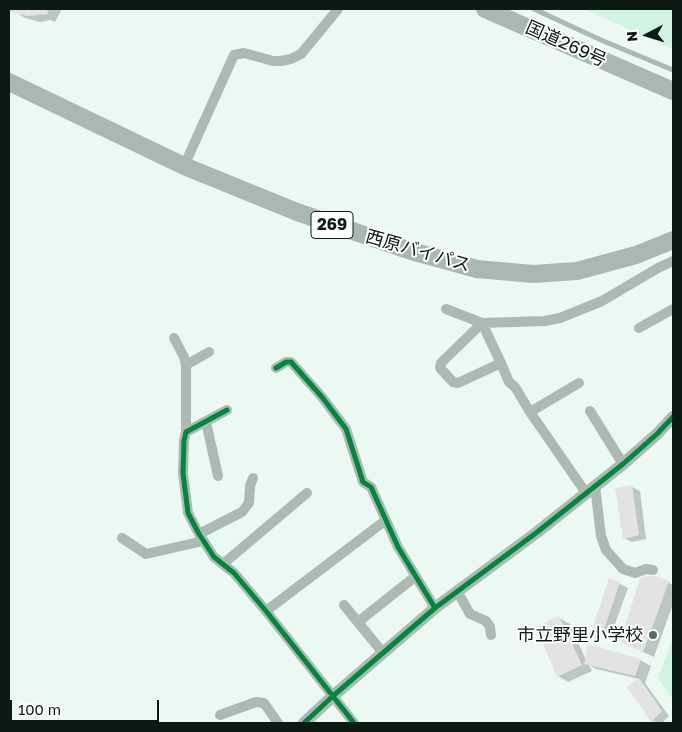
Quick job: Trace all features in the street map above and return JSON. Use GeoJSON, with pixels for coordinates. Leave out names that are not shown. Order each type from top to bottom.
{"type":"FeatureCollection","features":[{"type":"Feature","properties":{"kind":"highway","name":"国道269号"},"geometry":{"type":"LineString","coordinates":[[485,9],[673,92]]}},
{"type":"Feature","properties":{"kind":"highway","name":"西原バイパス"},"geometry":{"type":"LineString","coordinates":[[9,82],[184,166],[351,232],[444,261],[477,269],[533,274],[577,271],[636,255],[673,240]]}},
{"type":"Feature","properties":{"kind":"street"},"geometry":{"type":"LineString","coordinates":[[184,166],[234,55],[244,53],[273,61],[291,59],[301,54],[338,9]]}},
{"type":"Feature","properties":{"kind":"street"},"geometry":{"type":"LineString","coordinates":[[446,309],[482,323],[546,321],[560,318],[602,301],[673,261]]}},
{"type":"Feature","properties":{"kind":"street"},"geometry":{"type":"LineString","coordinates":[[639,328],[673,309]]}},
{"type":"Feature","properties":{"kind":"street"},"geometry":{"type":"LineString","coordinates":[[482,323],[509,382],[590,490],[606,550],[623,569],[635,573],[646,569],[653,570]]}},
{"type":"Feature","properties":{"kind":"street"},"geometry":{"type":"LineString","coordinates":[[482,323],[441,363],[440,368],[453,382],[458,383],[501,363]]}},
{"type":"Feature","properties":{"kind":"street"},"geometry":{"type":"LineString","coordinates":[[174,338],[184,356],[186,365],[186,432],[183,472],[188,513],[201,538],[214,557],[234,573],[354,723]]}},
{"type":"Feature","properties":{"kind":"street"},"geometry":{"type":"LineString","coordinates":[[186,365],[209,352]]}},
{"type":"Feature","properties":{"kind":"street"},"geometry":{"type":"LineString","coordinates":[[276,368],[286,362],[291,362],[322,396],[346,428],[363,482],[371,487],[398,548],[435,608]]}},
{"type":"Feature","properties":{"kind":"street"},"geometry":{"type":"LineString","coordinates":[[530,412],[579,382]]}},
{"type":"Feature","properties":{"kind":"street"},"geometry":{"type":"LineString","coordinates":[[186,432],[227,410]]}},
{"type":"Feature","properties":{"kind":"street"},"geometry":{"type":"LineString","coordinates":[[590,411],[623,464]]}},
{"type":"Feature","properties":{"kind":"street"},"geometry":{"type":"LineString","coordinates":[[304,723],[435,608],[623,464],[673,417]]}},
{"type":"Feature","properties":{"kind":"street"},"geometry":{"type":"LineString","coordinates":[[206,422],[218,476]]}},
{"type":"Feature","properties":{"kind":"street"},"geometry":{"type":"LineString","coordinates":[[122,538],[146,554],[201,538],[242,512],[249,503],[250,486],[253,478]]}},
{"type":"Feature","properties":{"kind":"street"},"geometry":{"type":"LineString","coordinates":[[223,564],[307,493]]}},
{"type":"Feature","properties":{"kind":"street"},"geometry":{"type":"LineString","coordinates":[[266,611],[386,520]]}},
{"type":"Feature","properties":{"kind":"street"},"geometry":{"type":"LineString","coordinates":[[358,622],[416,576]]}},
{"type":"Feature","properties":{"kind":"street"},"geometry":{"type":"LineString","coordinates":[[456,591],[470,614],[486,621],[490,627],[491,634]]}},
{"type":"Feature","properties":{"kind":"street"},"geometry":{"type":"LineString","coordinates":[[344,605],[382,653]]}},
{"type":"Feature","properties":{"kind":"street"},"geometry":{"type":"LineString","coordinates":[[220,714],[256,702],[264,703],[278,723]]}},
{"type":"Feature","properties":{"kind":"lane"},"geometry":{"type":"LineString","coordinates":[[534,9],[673,70]]}},
{"type":"Feature","properties":{"kind":"green space"},"geometry":{"type":"Polygon","coordinates":[[[584,9],[673,9],[673,49],[584,9]]]}},
{"type":"Feature","properties":{"kind":"green space"},"geometry":{"type":"Polygon","coordinates":[[[673,638],[673,700],[658,678],[673,638]]]}},
{"type":"Feature","properties":{"kind":"building"},"geometry":{"type":"Polygon","coordinates":[[[10,9],[47,9],[48,14],[28,16],[10,12],[10,9]]]}},
{"type":"Feature","properties":{"kind":"building"},"geometry":{"type":"Polygon","coordinates":[[[632,485],[639,535],[623,539],[615,488],[632,485]]]}},
{"type":"Feature","properties":{"kind":"building"},"geometry":{"type":"Polygon","coordinates":[[[655,576],[669,581],[643,652],[620,642],[640,578],[655,576]]]}},
{"type":"Feature","properties":{"kind":"building"},"geometry":{"type":"Polygon","coordinates":[[[609,578],[620,582],[602,635],[592,630],[609,578]]]}},
{"type":"Feature","properties":{"kind":"building"},"geometry":{"type":"Polygon","coordinates":[[[559,616],[582,665],[557,677],[536,627],[559,616]]]}},
{"type":"Feature","properties":{"kind":"building"},"geometry":{"type":"Polygon","coordinates":[[[588,644],[641,659],[635,676],[584,664],[588,644]]]}},
{"type":"Feature","properties":{"kind":"building"},"geometry":{"type":"Polygon","coordinates":[[[639,678],[662,711],[651,722],[627,687],[639,678]]]}},
{"type":"Feature","properties":{"kind":"cycle path"},"geometry":{"type":"LineString","coordinates":[[276,368],[286,362],[291,362],[322,397],[346,429],[363,482],[371,487],[398,547],[435,608]]}},
{"type":"Feature","properties":{"kind":"cycle path"},"geometry":{"type":"LineString","coordinates":[[227,410],[186,432],[183,473],[188,513],[214,557],[234,573],[354,723]]}},
{"type":"Feature","properties":{"kind":"cycle path"},"geometry":{"type":"LineString","coordinates":[[304,723],[435,608],[536,533],[623,464],[673,417]]}},
{"type":"Feature","properties":{"kind":"place","name":"市立野里小学校"},"geometry":{"type":"Point","coordinates":[653,635]}}]}
